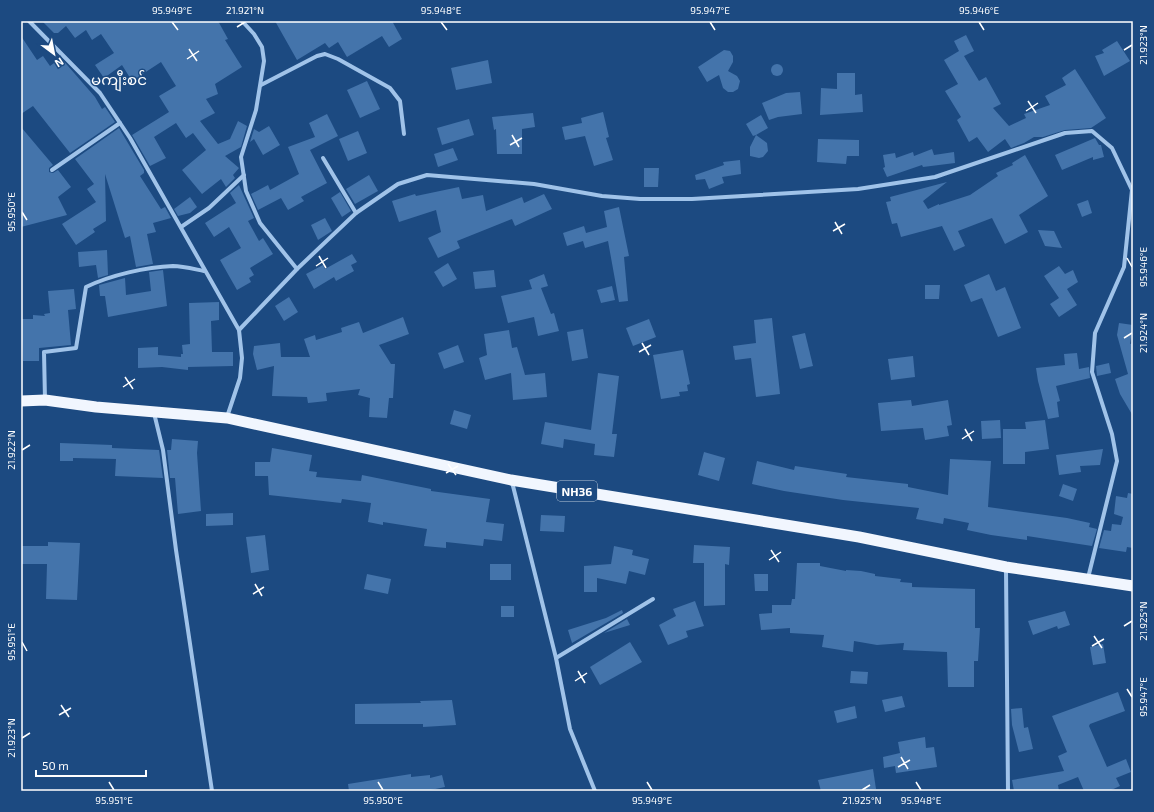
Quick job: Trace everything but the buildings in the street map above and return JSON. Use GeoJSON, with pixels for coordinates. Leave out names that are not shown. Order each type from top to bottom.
{"type":"FeatureCollection","features":[{"type":"Feature","properties":{"kind":"highway","name":"NH36"},"geometry":{"type":"LineString","coordinates":[[21,401],[45,400],[96,407],[227,418],[511,480],[859,538],[1006,567],[1133,586]]}},
{"type":"Feature","properties":{"kind":"street"},"geometry":{"type":"LineString","coordinates":[[29,21],[100,93],[130,138],[181,227],[204,271],[239,330],[242,358],[240,378],[227,418]]}},
{"type":"Feature","properties":{"kind":"street"},"geometry":{"type":"LineString","coordinates":[[242,21],[254,34],[262,47],[264,61],[256,110],[241,157],[246,191],[260,223],[296,269]]}},
{"type":"Feature","properties":{"kind":"street"},"geometry":{"type":"LineString","coordinates":[[261,85],[317,56],[325,54],[338,59],[390,88],[400,101],[404,134]]}},
{"type":"Feature","properties":{"kind":"street"},"geometry":{"type":"LineString","coordinates":[[52,170],[120,123]]}},
{"type":"Feature","properties":{"kind":"street"},"geometry":{"type":"LineString","coordinates":[[239,330],[296,269],[356,213],[398,184],[427,175],[534,184],[602,196],[640,199],[692,199],[858,189],[935,177],[1065,133],[1092,131],[1112,148],[1132,190],[1124,267],[1095,333],[1092,372],[1112,434],[1117,461],[1087,579]]}},
{"type":"Feature","properties":{"kind":"street"},"geometry":{"type":"LineString","coordinates":[[323,158],[356,213]]}},
{"type":"Feature","properties":{"kind":"street"},"geometry":{"type":"LineString","coordinates":[[181,227],[209,208],[244,175]]}},
{"type":"Feature","properties":{"kind":"street"},"geometry":{"type":"LineString","coordinates":[[45,400],[44,352],[76,348],[86,287],[104,278],[174,266],[204,271]]}},
{"type":"Feature","properties":{"kind":"street"},"geometry":{"type":"LineString","coordinates":[[154,411],[164,450],[176,550],[212,791]]}},
{"type":"Feature","properties":{"kind":"street"},"geometry":{"type":"LineString","coordinates":[[511,480],[556,658],[570,729],[595,791]]}},
{"type":"Feature","properties":{"kind":"street"},"geometry":{"type":"LineString","coordinates":[[1006,567],[1008,791]]}},
{"type":"Feature","properties":{"kind":"street"},"geometry":{"type":"LineString","coordinates":[[556,658],[653,599]]}},
{"type":"Feature","properties":{"kind":"district","name":"မကျီးစင်"},"geometry":{"type":"Point","coordinates":[119,79]}}]}
